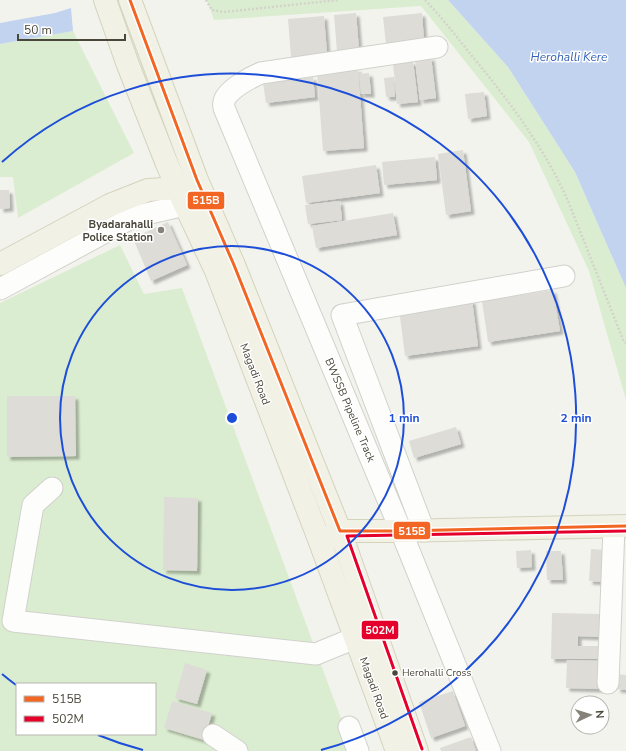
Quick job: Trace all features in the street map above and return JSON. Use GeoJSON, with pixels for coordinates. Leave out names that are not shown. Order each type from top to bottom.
{"type":"FeatureCollection","features":[{"type":"Feature","properties":{"kind":"main road","name":"Magadi Road"},"geometry":{"type":"LineString","coordinates":[[131,2],[197,180],[225,268],[320,542],[397,751]]}},
{"type":"Feature","properties":{"kind":"main road","name":"Magadi Road"},"geometry":{"type":"LineString","coordinates":[[106,4],[128,65],[181,197],[225,268],[340,531],[417,751]]}},
{"type":"Feature","properties":{"kind":"main road"},"geometry":{"type":"LineString","coordinates":[[0,264],[110,205],[148,190],[181,197],[197,180]]}},
{"type":"Feature","properties":{"kind":"main road"},"geometry":{"type":"LineString","coordinates":[[320,542],[340,531],[401,532],[620,526]]}},
{"type":"Feature","properties":{"kind":"street","name":"BWSSB Pipeline Track"},"geometry":{"type":"LineString","coordinates":[[437,47],[261,73],[249,78],[228,94],[224,101],[224,108],[401,532],[490,751]]}},
{"type":"Feature","properties":{"kind":"street"},"geometry":{"type":"LineString","coordinates":[[0,289],[133,217],[181,197]]}},
{"type":"Feature","properties":{"kind":"street"},"geometry":{"type":"LineString","coordinates":[[313,323],[342,315],[564,276]]}},
{"type":"Feature","properties":{"kind":"street"},"geometry":{"type":"LineString","coordinates":[[342,315],[424,531]]}},
{"type":"Feature","properties":{"kind":"street"},"geometry":{"type":"LineString","coordinates":[[52,488],[33,505],[13,621],[316,654],[355,638]]}},
{"type":"Feature","properties":{"kind":"street"},"geometry":{"type":"LineString","coordinates":[[608,683],[620,526]]}},
{"type":"Feature","properties":{"kind":"street"},"geometry":{"type":"LineString","coordinates":[[349,727],[358,751]]}},
{"type":"Feature","properties":{"kind":"street"},"geometry":{"type":"LineString","coordinates":[[213,735],[237,751]]}},
{"type":"Feature","properties":{"kind":"path"},"geometry":{"type":"LineString","coordinates":[[206,0],[212,10],[224,12],[338,0]]}},
{"type":"Feature","properties":{"kind":"path"},"geometry":{"type":"LineString","coordinates":[[425,0],[506,98],[542,150],[558,178],[624,342],[626,343]]}},
{"type":"Feature","properties":{"kind":"green space"},"geometry":{"type":"Polygon","coordinates":[[[207,0],[448,0],[508,67],[575,172],[626,288],[626,400],[589,271],[529,142],[421,6],[214,20],[207,0]]]}},
{"type":"Feature","properties":{"kind":"green space"},"geometry":{"type":"Polygon","coordinates":[[[73,31],[134,153],[18,218],[13,177],[0,177],[0,44],[73,31]]]}},
{"type":"Feature","properties":{"kind":"green space"},"geometry":{"type":"Polygon","coordinates":[[[120,245],[144,294],[182,288],[353,751],[0,751],[0,303],[120,245]]]}},
{"type":"Feature","properties":{"kind":"water","name":"Herohalli Kere"},"geometry":{"type":"Polygon","coordinates":[[[448,0],[626,0],[626,288],[575,172],[508,67],[448,0]]]}},
{"type":"Feature","properties":{"kind":"water"},"geometry":{"type":"Polygon","coordinates":[[[71,8],[73,31],[0,44],[0,23],[55,13],[71,8]]]}},
{"type":"Feature","properties":{"kind":"building"},"geometry":{"type":"Polygon","coordinates":[[[356,13],[359,50],[337,52],[334,15],[356,13]]]}},
{"type":"Feature","properties":{"kind":"building"},"geometry":{"type":"Polygon","coordinates":[[[422,13],[424,41],[386,45],[383,17],[422,13]]]}},
{"type":"Feature","properties":{"kind":"building"},"geometry":{"type":"Polygon","coordinates":[[[324,16],[327,54],[291,57],[288,19],[324,16]]]}},
{"type":"Feature","properties":{"kind":"building"},"geometry":{"type":"Polygon","coordinates":[[[431,57],[436,98],[420,100],[415,59],[431,57]]]}},
{"type":"Feature","properties":{"kind":"building"},"geometry":{"type":"Polygon","coordinates":[[[413,61],[418,102],[397,104],[393,64],[413,61]]]}},
{"type":"Feature","properties":{"kind":"building"},"geometry":{"type":"Polygon","coordinates":[[[358,69],[364,148],[323,151],[317,72],[358,69]]]}},
{"type":"Feature","properties":{"kind":"building"},"geometry":{"type":"Polygon","coordinates":[[[369,73],[371,94],[361,94],[359,74],[369,73]]]}},
{"type":"Feature","properties":{"kind":"building"},"geometry":{"type":"Polygon","coordinates":[[[313,77],[315,97],[266,103],[263,83],[313,77]]]}},
{"type":"Feature","properties":{"kind":"building"},"geometry":{"type":"Polygon","coordinates":[[[394,77],[395,97],[386,97],[384,78],[394,77]]]}},
{"type":"Feature","properties":{"kind":"building"},"geometry":{"type":"Polygon","coordinates":[[[484,92],[487,116],[468,119],[465,94],[484,92]]]}},
{"type":"Feature","properties":{"kind":"building"},"geometry":{"type":"Polygon","coordinates":[[[463,150],[471,211],[446,215],[438,154],[463,150]]]}},
{"type":"Feature","properties":{"kind":"building"},"geometry":{"type":"Polygon","coordinates":[[[435,157],[437,180],[384,185],[382,162],[435,157]]]}},
{"type":"Feature","properties":{"kind":"building"},"geometry":{"type":"Polygon","coordinates":[[[376,165],[380,193],[306,203],[302,176],[376,165]]]}},
{"type":"Feature","properties":{"kind":"building"},"geometry":{"type":"Polygon","coordinates":[[[0,190],[9,190],[10,208],[0,209],[0,190]]]}},
{"type":"Feature","properties":{"kind":"building"},"geometry":{"type":"Polygon","coordinates":[[[340,201],[342,220],[308,224],[305,205],[340,201]]]}},
{"type":"Feature","properties":{"kind":"building"},"geometry":{"type":"Polygon","coordinates":[[[393,213],[397,235],[316,248],[312,226],[393,213]]]}},
{"type":"Feature","properties":{"kind":"building"},"geometry":{"type":"Polygon","coordinates":[[[168,222],[187,265],[151,281],[133,238],[168,222]]]}},
{"type":"Feature","properties":{"kind":"building"},"geometry":{"type":"Polygon","coordinates":[[[553,290],[560,331],[488,342],[482,301],[553,290]]]}},
{"type":"Feature","properties":{"kind":"building"},"geometry":{"type":"Polygon","coordinates":[[[472,300],[478,346],[405,356],[399,309],[472,300]]]}},
{"type":"Feature","properties":{"kind":"building"},"geometry":{"type":"Polygon","coordinates":[[[7,396],[75,396],[76,456],[7,457],[7,396]]]}},
{"type":"Feature","properties":{"kind":"building"},"geometry":{"type":"Polygon","coordinates":[[[456,427],[461,444],[414,458],[409,441],[456,427]]]}},
{"type":"Feature","properties":{"kind":"building"},"geometry":{"type":"Polygon","coordinates":[[[164,497],[198,498],[197,571],[163,570],[164,497]]]}},
{"type":"Feature","properties":{"kind":"building"},"geometry":{"type":"Polygon","coordinates":[[[591,549],[606,550],[603,582],[589,581],[591,549]]]}},
{"type":"Feature","properties":{"kind":"building"},"geometry":{"type":"Polygon","coordinates":[[[531,550],[532,567],[517,568],[516,551],[531,550]]]}},
{"type":"Feature","properties":{"kind":"building"},"geometry":{"type":"Polygon","coordinates":[[[546,551],[561,551],[563,580],[547,580],[546,551]]]}},
{"type":"Feature","properties":{"kind":"building"},"geometry":{"type":"Polygon","coordinates":[[[552,613],[601,614],[601,637],[578,636],[578,646],[600,646],[600,659],[551,659],[552,613]]]}},
{"type":"Feature","properties":{"kind":"building"},"geometry":{"type":"Polygon","coordinates":[[[567,660],[601,661],[601,689],[566,688],[567,660]]]}},
{"type":"Feature","properties":{"kind":"building"},"geometry":{"type":"Polygon","coordinates":[[[185,663],[207,670],[197,704],[175,698],[185,663]]]}},
{"type":"Feature","properties":{"kind":"building"},"geometry":{"type":"Polygon","coordinates":[[[617,674],[626,675],[626,690],[617,689],[617,674]]]}},
{"type":"Feature","properties":{"kind":"building"},"geometry":{"type":"Polygon","coordinates":[[[453,691],[465,726],[431,738],[419,702],[453,691]]]}},
{"type":"Feature","properties":{"kind":"building"},"geometry":{"type":"Polygon","coordinates":[[[172,701],[212,713],[204,740],[164,728],[172,701]]]}},
{"type":"Feature","properties":{"kind":"building"},"geometry":{"type":"Polygon","coordinates":[[[471,737],[476,751],[441,751],[440,748],[471,737]]]}},
{"type":"Feature","properties":{"kind":"transit line","name":"515B"},"geometry":{"type":"LineString","coordinates":[[130,0],[197,180],[234,265],[340,531],[626,526]]}},
{"type":"Feature","properties":{"kind":"transit line","name":"502M"},"geometry":{"type":"LineString","coordinates":[[422,749],[347,536],[626,531]]}},
{"type":"Feature","properties":{"kind":"place","name":"Byadarahalli Police Station"},"geometry":{"type":"Point","coordinates":[161,230]}},
{"type":"Feature","properties":{"kind":"place","name":"Herohalli Cross"},"geometry":{"type":"Point","coordinates":[395,673]}}]}
